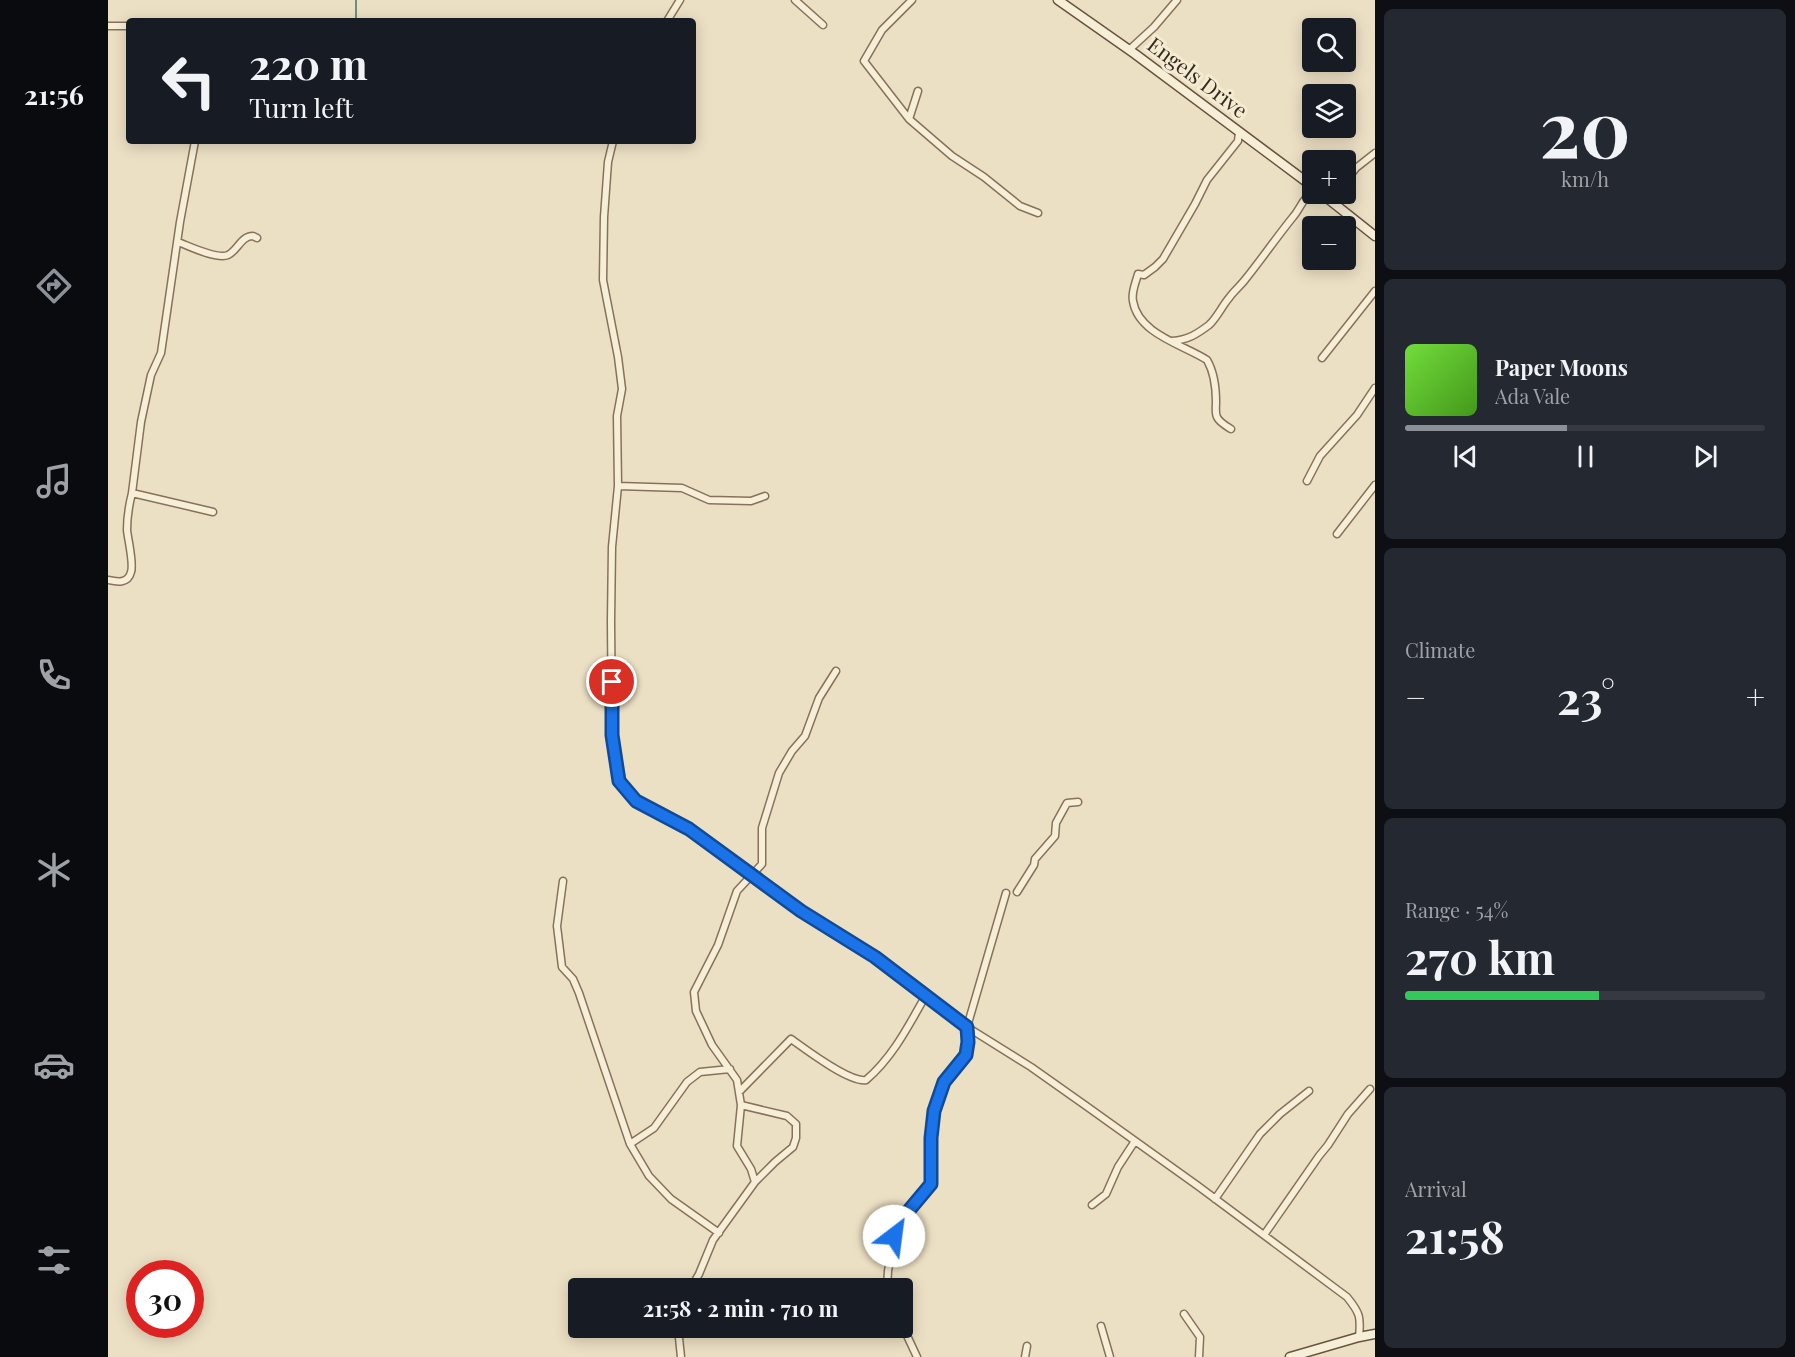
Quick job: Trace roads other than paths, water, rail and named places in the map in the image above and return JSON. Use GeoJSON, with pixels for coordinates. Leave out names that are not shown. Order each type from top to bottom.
{"type":"FeatureCollection","features":[{"type":"Feature","properties":{"kind":"street"},"geometry":{"type":"LineString","coordinates":[[669,18],[680,0]]}},
{"type":"Feature","properties":{"kind":"street"},"geometry":{"type":"LineString","coordinates":[[795,0],[822,25]]}},
{"type":"Feature","properties":{"kind":"street"},"geometry":{"type":"LineString","coordinates":[[912,0],[882,30],[864,61],[909,118],[952,156],[984,177],[1020,206],[1038,213]]}},
{"type":"Feature","properties":{"kind":"street","name":"Engels Drive"},"geometry":{"type":"LineString","coordinates":[[1058,0],[1302,179]]}},
{"type":"Feature","properties":{"kind":"street"},"geometry":{"type":"LineString","coordinates":[[1129,50],[1154,27],[1177,0]]}},
{"type":"Feature","properties":{"kind":"street"},"geometry":{"type":"LineString","coordinates":[[108,26],[126,26]]}},
{"type":"Feature","properties":{"kind":"street"},"geometry":{"type":"LineString","coordinates":[[909,118],[918,91]]}},
{"type":"Feature","properties":{"kind":"street"},"geometry":{"type":"LineString","coordinates":[[1231,429],[1216,416],[1213,375],[1207,360],[1158,334],[1142,320],[1136,311],[1132,295],[1138,274],[1144,275],[1162,259],[1199,198],[1207,180],[1238,141],[1239,132]]}},
{"type":"Feature","properties":{"kind":"street"},"geometry":{"type":"LineString","coordinates":[[108,580],[121,582],[127,579],[132,572],[127,528],[128,509],[141,422],[151,375],[160,353],[195,144]]}},
{"type":"Feature","properties":{"kind":"street"},"geometry":{"type":"LineString","coordinates":[[612,144],[608,162],[604,217],[603,280],[622,390],[617,416],[618,486],[612,547],[611,632],[612,735],[619,781],[636,801],[689,829],[801,911],[875,957],[967,1027],[1031,1067],[1264,1235],[1347,1298],[1359,1312],[1361,1322],[1359,1337]]}},
{"type":"Feature","properties":{"kind":"street"},"geometry":{"type":"LineString","coordinates":[[1356,168],[1375,153]]}},
{"type":"Feature","properties":{"kind":"street"},"geometry":{"type":"LineString","coordinates":[[1172,341],[1192,338],[1198,331],[1212,323],[1230,296],[1244,281],[1302,203]]}},
{"type":"Feature","properties":{"kind":"street"},"geometry":{"type":"LineString","coordinates":[[1341,204],[1375,236]]}},
{"type":"Feature","properties":{"kind":"street"},"geometry":{"type":"LineString","coordinates":[[178,242],[222,256],[231,252],[246,237],[257,238]]}},
{"type":"Feature","properties":{"kind":"street"},"geometry":{"type":"LineString","coordinates":[[1322,357],[1375,291]]}},
{"type":"Feature","properties":{"kind":"street"},"geometry":{"type":"LineString","coordinates":[[1307,481],[1320,456],[1357,415],[1375,388]]}},
{"type":"Feature","properties":{"kind":"street"},"geometry":{"type":"LineString","coordinates":[[1337,534],[1375,485]]}},
{"type":"Feature","properties":{"kind":"street"},"geometry":{"type":"LineString","coordinates":[[618,486],[682,488],[709,500],[751,501],[765,496]]}},
{"type":"Feature","properties":{"kind":"street"},"geometry":{"type":"LineString","coordinates":[[132,493],[213,512]]}},
{"type":"Feature","properties":{"kind":"street"},"geometry":{"type":"LineString","coordinates":[[755,1182],[751,1169],[737,1146],[741,1105],[737,1080],[712,1044],[696,1011],[694,992],[718,945],[737,891],[762,864],[762,828],[779,772],[805,736],[819,698],[836,671]]}},
{"type":"Feature","properties":{"kind":"street"},"geometry":{"type":"LineString","coordinates":[[1017,892],[1034,865],[1035,859],[1055,836],[1056,823],[1062,809],[1067,803],[1078,802]]}},
{"type":"Feature","properties":{"kind":"street"},"geometry":{"type":"LineString","coordinates":[[563,881],[557,926],[562,967],[573,979],[579,993],[630,1144],[649,1176],[671,1199],[719,1233]]}},
{"type":"Feature","properties":{"kind":"street"},"geometry":{"type":"LineString","coordinates":[[888,1278],[894,1236],[900,1221],[931,1184],[931,1138],[934,1111],[944,1082],[966,1055],[967,1027],[1006,893]]}},
{"type":"Feature","properties":{"kind":"street"},"geometry":{"type":"LineString","coordinates":[[739,1092],[791,1039],[838,1070],[857,1080],[866,1080],[902,1039],[926,995]]}},
{"type":"Feature","properties":{"kind":"street"},"geometry":{"type":"LineString","coordinates":[[630,1144],[654,1128],[687,1082],[700,1072],[730,1069]]}},
{"type":"Feature","properties":{"kind":"street"},"geometry":{"type":"LineString","coordinates":[[1264,1235],[1348,1114],[1370,1089]]}},
{"type":"Feature","properties":{"kind":"street"},"geometry":{"type":"LineString","coordinates":[[1215,1199],[1260,1134],[1280,1114],[1309,1091]]}},
{"type":"Feature","properties":{"kind":"street"},"geometry":{"type":"LineString","coordinates":[[697,1278],[713,1240],[755,1182],[793,1147],[796,1138],[796,1124],[787,1116],[741,1105]]}},
{"type":"Feature","properties":{"kind":"street"},"geometry":{"type":"LineString","coordinates":[[1092,1205],[1106,1194],[1118,1167],[1135,1141]]}},
{"type":"Feature","properties":{"kind":"street"},"geometry":{"type":"LineString","coordinates":[[1184,1314],[1200,1337],[1199,1357]]}},
{"type":"Feature","properties":{"kind":"street"},"geometry":{"type":"LineString","coordinates":[[1101,1326],[1110,1357]]}},
{"type":"Feature","properties":{"kind":"street"},"geometry":{"type":"LineString","coordinates":[[1290,1357],[1375,1334]]}},
{"type":"Feature","properties":{"kind":"street"},"geometry":{"type":"LineString","coordinates":[[679,1338],[681,1357]]}},
{"type":"Feature","properties":{"kind":"street"},"geometry":{"type":"LineString","coordinates":[[908,1338],[917,1357]]}},
{"type":"Feature","properties":{"kind":"street"},"geometry":{"type":"LineString","coordinates":[[1025,1357],[1027,1346]]}},
{"type":"Feature","properties":{"kind":"waterway"},"geometry":{"type":"LineString","coordinates":[[356,0],[356,18]]}}]}
